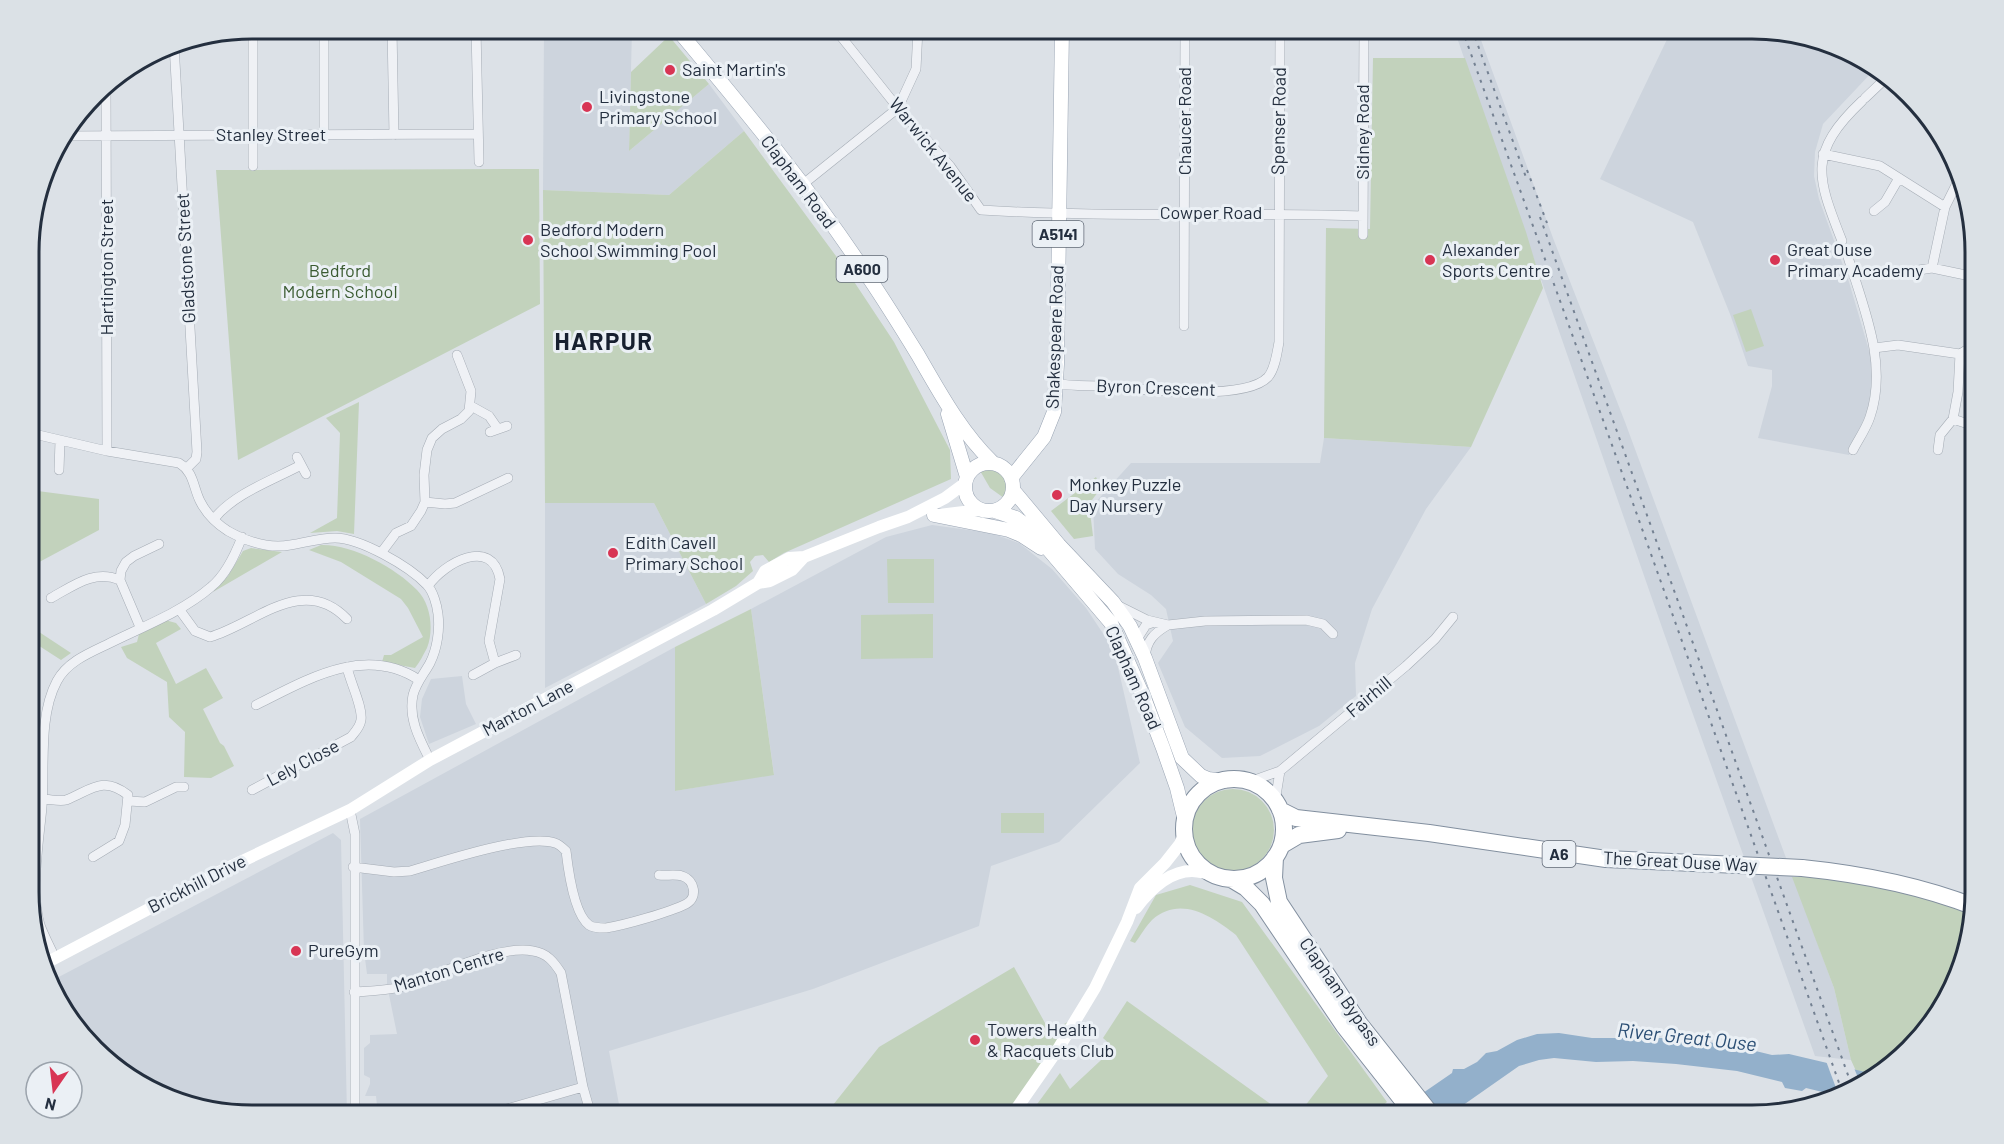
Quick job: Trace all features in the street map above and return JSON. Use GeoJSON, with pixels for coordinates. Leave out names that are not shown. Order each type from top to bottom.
{"type":"FeatureCollection","features":[{"type":"Feature","properties":{"kind":"highway"},"geometry":{"type":"LineString","coordinates":[[1224,781],[1249,782],[1266,791],[1278,806],[1284,833],[1278,851],[1252,874],[1241,879],[1211,874],[1196,862],[1190,854],[1185,828],[1190,807],[1198,795],[1210,786],[1224,781]]}},
{"type":"Feature","properties":{"kind":"highway","name":"The Great Ouse Way"},"geometry":{"type":"LineString","coordinates":[[1278,806],[1296,818],[1429,833],[1606,859],[1834,871],[1895,883],[1965,904]]}},
{"type":"Feature","properties":{"kind":"highway","name":"The Great Ouse Way"},"geometry":{"type":"LineString","coordinates":[[1278,851],[1299,836],[1311,833],[1382,828]]}},
{"type":"Feature","properties":{"kind":"highway","name":"Clapham Bypass"},"geometry":{"type":"LineString","coordinates":[[1278,851],[1274,878],[1279,903],[1352,1024],[1423,1105]]}},
{"type":"Feature","properties":{"kind":"highway","name":"Clapham Bypass"},"geometry":{"type":"LineString","coordinates":[[1231,879],[1246,888],[1262,904],[1352,1024],[1407,1105]]}},
{"type":"Feature","properties":{"kind":"main road","name":"Clapham Road"},"geometry":{"type":"LineString","coordinates":[[686,39],[802,185],[868,276],[945,404],[977,448],[996,464]]}},
{"type":"Feature","properties":{"kind":"main road","name":"Shakespeare Road"},"geometry":{"type":"LineString","coordinates":[[1012,484],[1027,458],[1044,437],[1054,412],[1062,39]]}},
{"type":"Feature","properties":{"kind":"main road","name":"Clapham Road"},"geometry":{"type":"LineString","coordinates":[[945,404],[965,481]]}},
{"type":"Feature","properties":{"kind":"main road"},"geometry":{"type":"LineString","coordinates":[[965,481],[976,467],[1027,458]]}},
{"type":"Feature","properties":{"kind":"main road","name":"A600"},"geometry":{"type":"LineString","coordinates":[[996,464],[1005,469],[1012,484]]}},
{"type":"Feature","properties":{"kind":"main road","name":"A600"},"geometry":{"type":"LineString","coordinates":[[965,481],[966,498],[980,510]]}},
{"type":"Feature","properties":{"kind":"main road","name":"Clapham Road"},"geometry":{"type":"LineString","coordinates":[[1012,484],[1059,545],[1113,602],[1137,639],[1182,759],[1201,776],[1224,781]]}},
{"type":"Feature","properties":{"kind":"main road"},"geometry":{"type":"LineString","coordinates":[[980,510],[995,511],[1008,503],[1012,484]]}},
{"type":"Feature","properties":{"kind":"main road","name":"Clapham Road"},"geometry":{"type":"LineString","coordinates":[[995,511],[1021,521],[1042,542],[1111,623],[1144,698],[1177,788],[1185,828]]}},
{"type":"Feature","properties":{"kind":"main road"},"geometry":{"type":"LineString","coordinates":[[934,515],[1009,530],[1051,554]]}},
{"type":"Feature","properties":{"kind":"main road"},"geometry":{"type":"LineString","coordinates":[[1137,639],[1135,650],[1145,681],[1144,698]]}},
{"type":"Feature","properties":{"kind":"street"},"geometry":{"type":"LineString","coordinates":[[253,39],[253,166]]}},
{"type":"Feature","properties":{"kind":"street"},"geometry":{"type":"LineString","coordinates":[[324,39],[324,135]]}},
{"type":"Feature","properties":{"kind":"street"},"geometry":{"type":"LineString","coordinates":[[392,39],[394,135]]}},
{"type":"Feature","properties":{"kind":"street"},"geometry":{"type":"LineString","coordinates":[[476,39],[479,162]]}},
{"type":"Feature","properties":{"kind":"street","name":"Warwick Avenue"},"geometry":{"type":"LineString","coordinates":[[844,39],[898,108],[950,166],[981,210],[1060,213]]}},
{"type":"Feature","properties":{"kind":"street"},"geometry":{"type":"LineString","coordinates":[[802,185],[898,108],[916,69],[917,39]]}},
{"type":"Feature","properties":{"kind":"street","name":"Chaucer Road"},"geometry":{"type":"LineString","coordinates":[[1184,326],[1185,39]]}},
{"type":"Feature","properties":{"kind":"street","name":"Spenser Road"},"geometry":{"type":"LineString","coordinates":[[1278,213],[1280,39]]}},
{"type":"Feature","properties":{"kind":"street","name":"Sidney Road"},"geometry":{"type":"LineString","coordinates":[[1363,235],[1364,39]]}},
{"type":"Feature","properties":{"kind":"street","name":"Gladstone Street"},"geometry":{"type":"LineString","coordinates":[[175,54],[197,452],[196,459],[187,468]]}},
{"type":"Feature","properties":{"kind":"street"},"geometry":{"type":"LineString","coordinates":[[1842,241],[1822,188],[1823,154],[1840,124],[1881,83]]}},
{"type":"Feature","properties":{"kind":"street","name":"Hartington Street"},"geometry":{"type":"LineString","coordinates":[[106,97],[107,451]]}},
{"type":"Feature","properties":{"kind":"street","name":"Stanley Street"},"geometry":{"type":"LineString","coordinates":[[74,136],[477,135]]}},
{"type":"Feature","properties":{"kind":"street"},"geometry":{"type":"LineString","coordinates":[[1823,154],[1880,166],[1945,207]]}},
{"type":"Feature","properties":{"kind":"street"},"geometry":{"type":"LineString","coordinates":[[1874,211],[1885,202],[1899,178]]}},
{"type":"Feature","properties":{"kind":"street"},"geometry":{"type":"LineString","coordinates":[[1932,268],[1945,207],[1955,187]]}},
{"type":"Feature","properties":{"kind":"street","name":"Cowper Road"},"geometry":{"type":"LineString","coordinates":[[1060,213],[1278,213],[1363,216]]}},
{"type":"Feature","properties":{"kind":"street","name":"Byron Crescent"},"geometry":{"type":"LineString","coordinates":[[1055,383],[1068,387],[1099,386],[1188,392],[1236,390],[1255,385],[1268,377],[1279,342],[1278,213]]}},
{"type":"Feature","properties":{"kind":"street"},"geometry":{"type":"LineString","coordinates":[[1848,258],[1875,348],[1877,378],[1870,418],[1852,450]]}},
{"type":"Feature","properties":{"kind":"street"},"geometry":{"type":"LineString","coordinates":[[1899,273],[1932,268],[1965,275]]}},
{"type":"Feature","properties":{"kind":"street"},"geometry":{"type":"LineString","coordinates":[[1875,348],[1898,345],[1960,354],[1965,351]]}},
{"type":"Feature","properties":{"kind":"street"},"geometry":{"type":"LineString","coordinates":[[1938,450],[1940,435],[1953,419],[1958,392],[1960,354]]}},
{"type":"Feature","properties":{"kind":"street"},"geometry":{"type":"LineString","coordinates":[[381,553],[396,533],[411,526],[425,502],[424,475],[427,450],[432,438],[442,429],[461,419],[471,406],[471,391],[457,355]]}},
{"type":"Feature","properties":{"kind":"street"},"geometry":{"type":"LineString","coordinates":[[471,406],[489,416],[498,429]]}},
{"type":"Feature","properties":{"kind":"street"},"geometry":{"type":"LineString","coordinates":[[1953,419],[1965,423]]}},
{"type":"Feature","properties":{"kind":"street"},"geometry":{"type":"LineString","coordinates":[[39,435],[107,451],[179,463],[187,468],[192,477],[200,502],[227,530],[273,546],[336,538],[363,544],[381,553],[428,586],[438,615],[436,647],[412,698],[414,724],[430,760]]}},
{"type":"Feature","properties":{"kind":"street"},"geometry":{"type":"LineString","coordinates":[[58,470],[60,441]]}},
{"type":"Feature","properties":{"kind":"street"},"geometry":{"type":"LineString","coordinates":[[214,519],[233,501],[301,465]]}},
{"type":"Feature","properties":{"kind":"street"},"geometry":{"type":"LineString","coordinates":[[425,502],[455,503],[499,487],[508,478]]}},
{"type":"Feature","properties":{"kind":"street","name":"Manton Lane"},"geometry":{"type":"LineString","coordinates":[[350,810],[430,760],[713,610],[758,583],[771,581],[792,570],[804,557],[879,526],[908,517],[945,498],[965,481]]}},
{"type":"Feature","properties":{"kind":"street","name":"Manton Lane"},"geometry":{"type":"LineString","coordinates":[[908,517],[980,510]]}},
{"type":"Feature","properties":{"kind":"street"},"geometry":{"type":"LineString","coordinates":[[39,823],[49,706],[56,683],[63,672],[89,654],[179,609],[212,587],[231,562],[242,537]]}},
{"type":"Feature","properties":{"kind":"street"},"geometry":{"type":"LineString","coordinates":[[140,627],[120,580],[121,571],[126,562],[134,556],[159,544]]}},
{"type":"Feature","properties":{"kind":"street"},"geometry":{"type":"LineString","coordinates":[[428,586],[441,571],[467,557],[486,558],[494,562],[500,579],[489,641],[495,663]]}},
{"type":"Feature","properties":{"kind":"street"},"geometry":{"type":"LineString","coordinates":[[51,598],[99,575],[111,576],[120,580]]}},
{"type":"Feature","properties":{"kind":"street"},"geometry":{"type":"LineString","coordinates":[[179,609],[195,631],[210,637],[285,603],[301,600],[327,604],[339,610],[347,619]]}},
{"type":"Feature","properties":{"kind":"street"},"geometry":{"type":"LineString","coordinates":[[1113,602],[1154,622],[1168,625],[1205,621],[1305,620],[1323,624],[1333,634]]}},
{"type":"Feature","properties":{"kind":"street","name":"Fairhill"},"geometry":{"type":"LineString","coordinates":[[1249,782],[1280,771],[1406,666],[1435,639],[1453,617]]}},
{"type":"Feature","properties":{"kind":"street"},"geometry":{"type":"LineString","coordinates":[[1137,639],[1146,625],[1154,622]]}},
{"type":"Feature","properties":{"kind":"street"},"geometry":{"type":"LineString","coordinates":[[1145,658],[1146,650],[1155,632],[1168,625]]}},
{"type":"Feature","properties":{"kind":"street"},"geometry":{"type":"LineString","coordinates":[[473,675],[516,655]]}},
{"type":"Feature","properties":{"kind":"street"},"geometry":{"type":"LineString","coordinates":[[256,705],[333,669],[375,664],[410,674],[419,680]]}},
{"type":"Feature","properties":{"kind":"street","name":"Lely Close"},"geometry":{"type":"LineString","coordinates":[[252,790],[351,737],[361,723],[361,712],[347,667]]}},
{"type":"Feature","properties":{"kind":"street"},"geometry":{"type":"LineString","coordinates":[[1278,806],[1280,771]]}},
{"type":"Feature","properties":{"kind":"street"},"geometry":{"type":"LineString","coordinates":[[42,799],[64,801],[100,785],[120,788],[128,795],[129,801],[119,841],[93,857]]}},
{"type":"Feature","properties":{"kind":"street"},"geometry":{"type":"LineString","coordinates":[[129,801],[145,802],[176,787],[184,787]]}},
{"type":"Feature","properties":{"kind":"street"},"geometry":{"type":"LineString","coordinates":[[350,810],[355,834],[353,867],[355,1105]]}},
{"type":"Feature","properties":{"kind":"street","name":"Brickhill Drive"},"geometry":{"type":"LineString","coordinates":[[51,960],[217,873],[350,810]]}},
{"type":"Feature","properties":{"kind":"street"},"geometry":{"type":"LineString","coordinates":[[1019,1105],[1081,1014],[1101,978],[1140,888],[1180,844],[1185,828]]}},
{"type":"Feature","properties":{"kind":"street"},"geometry":{"type":"LineString","coordinates":[[353,867],[394,872],[410,871],[515,843],[536,841],[557,843],[566,851],[568,871],[582,917],[589,925],[599,928],[652,915],[688,903],[693,897],[694,890],[691,882],[683,876],[659,875]]}},
{"type":"Feature","properties":{"kind":"street"},"geometry":{"type":"LineString","coordinates":[[1127,922],[1143,900],[1161,883],[1178,874],[1191,871],[1211,874]]}},
{"type":"Feature","properties":{"kind":"street"},"geometry":{"type":"LineString","coordinates":[[44,936],[51,960]]}},
{"type":"Feature","properties":{"kind":"street","name":"Manton Centre"},"geometry":{"type":"LineString","coordinates":[[354,992],[399,988],[484,958],[516,950],[535,951],[552,959],[561,973],[588,1105]]}},
{"type":"Feature","properties":{"kind":"street"},"geometry":{"type":"LineString","coordinates":[[521,1105],[584,1087]]}},
{"type":"Feature","properties":{"kind":"shaded area","name":"Livingstone Primary School"},"geometry":{"type":"Polygon","coordinates":[[[544,39],[632,39],[629,151],[709,84],[744,131],[669,195],[543,190],[544,39]]]}},
{"type":"Feature","properties":{"kind":"shaded area"},"geometry":{"type":"Polygon","coordinates":[[[1457,39],[1481,39],[1834,988],[1851,1060],[1815,1056],[1665,636],[1457,39]]]}},
{"type":"Feature","properties":{"kind":"shaded area","name":"Great Ouse Primary Academy"},"geometry":{"type":"Polygon","coordinates":[[[1667,39],[1766,39],[1793,43],[1833,55],[1870,75],[1823,124],[1815,152],[1814,176],[1819,199],[1849,282],[1873,364],[1873,391],[1867,417],[1849,455],[1758,438],[1772,386],[1772,370],[1748,366],[1693,222],[1600,179],[1667,39]]]}},
{"type":"Feature","properties":{"kind":"shaded area"},"geometry":{"type":"Polygon","coordinates":[[[1324,438],[1471,447],[1426,509],[1372,609],[1355,663],[1356,696],[1319,726],[1260,756],[1222,758],[1185,727],[1158,663],[1173,641],[1166,609],[1151,595],[1118,574],[1095,549],[1093,505],[1131,463],[1320,463],[1324,438]]]}},
{"type":"Feature","properties":{"kind":"shaded area","name":"Edith Cavell Primary School"},"geometry":{"type":"Polygon","coordinates":[[[545,503],[654,503],[706,604],[545,688],[545,503]]]}},
{"type":"Feature","properties":{"kind":"shaded area"},"geometry":{"type":"Polygon","coordinates":[[[932,525],[991,533],[1019,543],[1052,569],[1086,608],[1114,650],[1140,763],[1059,842],[991,866],[979,926],[813,989],[609,1051],[619,1105],[377,1105],[376,1096],[365,1096],[370,1078],[364,1075],[364,1048],[370,1043],[370,1035],[397,1034],[387,985],[387,974],[367,974],[364,951],[360,819],[675,647],[675,791],[774,774],[751,609],[886,537],[932,525]]]}},
{"type":"Feature","properties":{"kind":"shaded area"},"geometry":{"type":"Polygon","coordinates":[[[462,676],[466,704],[476,724],[429,744],[420,717],[422,699],[431,679],[462,676]]]}},
{"type":"Feature","properties":{"kind":"shaded area"},"geometry":{"type":"Polygon","coordinates":[[[333,833],[341,840],[347,1105],[238,1105],[197,1098],[171,1089],[134,1069],[101,1043],[83,1022],[57,978],[333,833]]]}},
{"type":"Feature","properties":{"kind":"green space"},"geometry":{"type":"Polygon","coordinates":[[[666,39],[672,39],[709,84],[629,151],[631,72],[666,39]]]}},
{"type":"Feature","properties":{"kind":"green space","name":"Alexander Sports Centre"},"geometry":{"type":"Polygon","coordinates":[[[1373,58],[1465,58],[1526,232],[1543,288],[1471,447],[1324,438],[1326,228],[1370,229],[1373,58]]]}},
{"type":"Feature","properties":{"kind":"green space"},"geometry":{"type":"Polygon","coordinates":[[[744,131],[847,271],[894,342],[950,450],[951,479],[784,553],[769,562],[763,555],[755,556],[750,562],[753,571],[736,586],[706,604],[654,503],[545,503],[543,190],[669,195],[744,131]]]}},
{"type":"Feature","properties":{"kind":"green space","name":"Bedford Modern School"},"geometry":{"type":"Polygon","coordinates":[[[539,169],[540,304],[238,460],[216,170],[539,169]]]}},
{"type":"Feature","properties":{"kind":"green space"},"geometry":{"type":"Polygon","coordinates":[[[1751,309],[1764,346],[1746,352],[1733,315],[1751,309]]]}},
{"type":"Feature","properties":{"kind":"green space"},"geometry":{"type":"Polygon","coordinates":[[[359,402],[354,534],[337,531],[310,533],[337,518],[340,433],[326,418],[359,402]]]}},
{"type":"Feature","properties":{"kind":"green space"},"geometry":{"type":"Polygon","coordinates":[[[989,467],[999,471],[1005,478],[1007,488],[1004,498],[990,488],[979,469],[989,467]]]}},
{"type":"Feature","properties":{"kind":"green space"},"geometry":{"type":"Polygon","coordinates":[[[1096,477],[1101,488],[1089,504],[1093,536],[1074,539],[1051,511],[1096,477]]]}},
{"type":"Feature","properties":{"kind":"green space"},"geometry":{"type":"Polygon","coordinates":[[[39,491],[99,499],[99,530],[39,562],[39,491]]]}},
{"type":"Feature","properties":{"kind":"green space"},"geometry":{"type":"Polygon","coordinates":[[[321,545],[346,549],[373,559],[398,574],[422,596],[431,625],[427,648],[415,668],[382,662],[384,655],[391,655],[423,637],[408,608],[401,599],[341,562],[309,550],[321,545]]]}},
{"type":"Feature","properties":{"kind":"green space"},"geometry":{"type":"Polygon","coordinates":[[[251,548],[282,552],[213,592],[228,576],[243,551],[251,548]]]}},
{"type":"Feature","properties":{"kind":"green space"},"geometry":{"type":"Polygon","coordinates":[[[887,559],[934,559],[934,603],[888,603],[887,559]]]}},
{"type":"Feature","properties":{"kind":"green space"},"geometry":{"type":"Polygon","coordinates":[[[751,609],[774,775],[675,791],[675,647],[751,609]]]}},
{"type":"Feature","properties":{"kind":"green space"},"geometry":{"type":"Polygon","coordinates":[[[933,614],[933,658],[861,659],[861,615],[933,614]]]}},
{"type":"Feature","properties":{"kind":"green space"},"geometry":{"type":"Polygon","coordinates":[[[165,620],[176,623],[181,629],[156,643],[176,684],[206,668],[223,698],[203,709],[234,766],[211,778],[184,777],[185,732],[169,717],[167,682],[127,658],[121,647],[137,642],[139,634],[165,620]]]}},
{"type":"Feature","properties":{"kind":"green space"},"geometry":{"type":"Polygon","coordinates":[[[39,632],[71,653],[61,660],[39,646],[39,632]]]}},
{"type":"Feature","properties":{"kind":"green space"},"geometry":{"type":"Polygon","coordinates":[[[1233,789],[1249,792],[1262,801],[1271,814],[1274,830],[1271,846],[1262,859],[1249,868],[1233,871],[1217,868],[1204,859],[1195,846],[1192,830],[1195,814],[1204,801],[1217,792],[1233,789]]]}},
{"type":"Feature","properties":{"kind":"green space"},"geometry":{"type":"Polygon","coordinates":[[[1001,813],[1044,813],[1044,833],[1001,833],[1001,813]]]}},
{"type":"Feature","properties":{"kind":"green space"},"geometry":{"type":"Polygon","coordinates":[[[1804,874],[1882,886],[1964,910],[1954,960],[1929,1010],[1903,1043],[1864,1072],[1856,1071],[1851,1060],[1834,988],[1792,877],[1804,877],[1804,874]]]}},
{"type":"Feature","properties":{"kind":"green space"},"geometry":{"type":"Polygon","coordinates":[[[1190,885],[1242,902],[1387,1102],[1384,1105],[1306,1105],[1328,1076],[1236,935],[1206,915],[1196,911],[1174,909],[1152,920],[1135,943],[1130,941],[1156,895],[1190,885]]]}},
{"type":"Feature","properties":{"kind":"green space","name":"Towers Health & Racquets Club"},"geometry":{"type":"Polygon","coordinates":[[[1014,967],[1050,1032],[1073,1019],[1015,1105],[833,1105],[879,1047],[1014,967]]]}},
{"type":"Feature","properties":{"kind":"green space"},"geometry":{"type":"Polygon","coordinates":[[[1127,1001],[1272,1105],[1036,1105],[1060,1073],[1070,1089],[1114,1048],[1103,1038],[1127,1001]]]}},
{"type":"Feature","properties":{"kind":"water","name":"River Great Ouse"},"geometry":{"type":"Polygon","coordinates":[[[1559,1033],[1592,1038],[1683,1038],[1772,1055],[1789,1054],[1865,1072],[1824,1092],[1806,1088],[1802,1091],[1785,1088],[1782,1082],[1737,1071],[1676,1064],[1633,1061],[1596,1062],[1554,1058],[1519,1066],[1463,1105],[1406,1105],[1452,1073],[1453,1069],[1464,1069],[1477,1062],[1486,1053],[1497,1051],[1517,1040],[1537,1034],[1559,1033]]]}},
{"type":"Feature","properties":{"kind":"pier"},"geometry":{"type":"Polygon","coordinates":[[[1826,1061],[1854,1068],[1857,1076],[1836,1088],[1826,1061]]]}},
{"type":"Feature","properties":{"kind":"railway"},"geometry":{"type":"LineString","coordinates":[[1466,39],[1840,1086]]}},
{"type":"Feature","properties":{"kind":"railway"},"geometry":{"type":"LineString","coordinates":[[1476,39],[1527,180]]}},
{"type":"Feature","properties":{"kind":"railway"},"geometry":{"type":"LineString","coordinates":[[1527,170],[1547,223]]}},
{"type":"Feature","properties":{"kind":"railway"},"geometry":{"type":"LineString","coordinates":[[1540,217],[1850,1081]]}},
{"type":"Feature","properties":{"kind":"place","name":"Saint Martin's"},"geometry":{"type":"Point","coordinates":[670,70]}},
{"type":"Feature","properties":{"kind":"place","name":"Livingstone Primary School"},"geometry":{"type":"Point","coordinates":[587,107]}},
{"type":"Feature","properties":{"kind":"place","name":"Bedford Modern School Swimming Pool"},"geometry":{"type":"Point","coordinates":[528,240]}},
{"type":"Feature","properties":{"kind":"place","name":"Alexander Sports Centre"},"geometry":{"type":"Point","coordinates":[1430,260]}},
{"type":"Feature","properties":{"kind":"place","name":"Great Ouse Primary Academy"},"geometry":{"type":"Point","coordinates":[1775,260]}},
{"type":"Feature","properties":{"kind":"place","name":"Monkey Puzzle Day Nursery"},"geometry":{"type":"Point","coordinates":[1057,495]}},
{"type":"Feature","properties":{"kind":"place","name":"Edith Cavell Primary School"},"geometry":{"type":"Point","coordinates":[613,553]}},
{"type":"Feature","properties":{"kind":"place","name":"PureGym"},"geometry":{"type":"Point","coordinates":[296,951]}},
{"type":"Feature","properties":{"kind":"place","name":"Towers Health & Racquets Club"},"geometry":{"type":"Point","coordinates":[975,1040]}},
{"type":"Feature","properties":{"kind":"district","name":"HARPUR"},"geometry":{"type":"Point","coordinates":[604,342]}}]}
